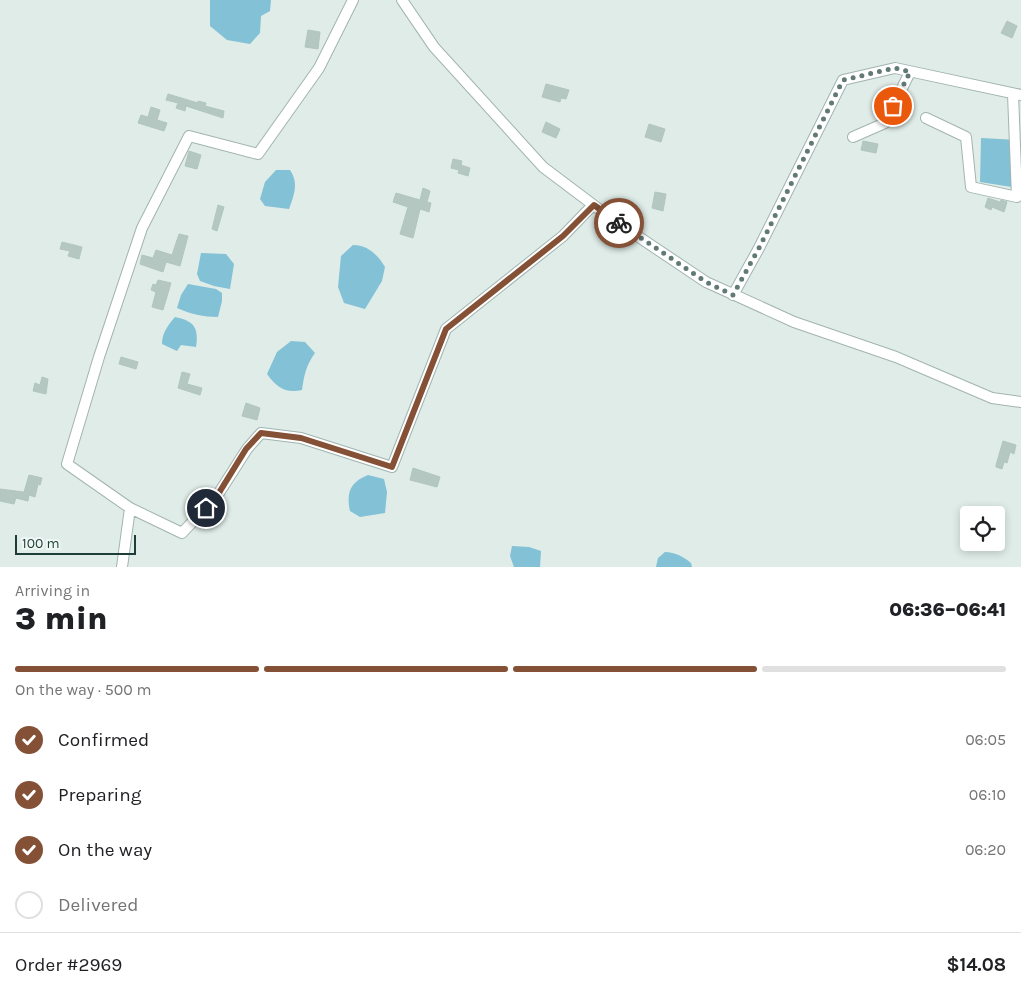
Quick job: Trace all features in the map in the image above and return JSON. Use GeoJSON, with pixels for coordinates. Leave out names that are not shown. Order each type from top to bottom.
{"type":"FeatureCollection","features":[{"type":"Feature","properties":{"kind":"street"},"geometry":{"type":"LineString","coordinates":[[353,0],[319,68],[258,154],[189,136],[142,228],[99,357],[67,464],[130,508],[182,533],[217,496],[246,449],[261,433],[301,438],[392,467],[446,329],[563,236],[594,205]]}},
{"type":"Feature","properties":{"kind":"street"},"geometry":{"type":"LineString","coordinates":[[402,0],[434,47],[543,167],[594,205],[706,282],[794,322],[896,357],[992,398],[1021,402]]}},
{"type":"Feature","properties":{"kind":"street"},"geometry":{"type":"LineString","coordinates":[[733,295],[759,248],[843,80],[895,68],[1017,94],[1019,197],[971,187],[966,136],[926,118]]}},
{"type":"Feature","properties":{"kind":"street"},"geometry":{"type":"LineString","coordinates":[[853,137],[885,123],[910,72]]}},
{"type":"Feature","properties":{"kind":"street"},"geometry":{"type":"LineString","coordinates":[[122,567],[130,508]]}},
{"type":"Feature","properties":{"kind":"water"},"geometry":{"type":"Polygon","coordinates":[[[210,0],[271,0],[270,11],[261,16],[260,33],[250,44],[227,40],[210,26],[210,0]]]}},
{"type":"Feature","properties":{"kind":"water"},"geometry":{"type":"Polygon","coordinates":[[[981,138],[1018,140],[1020,164],[1018,188],[980,182],[981,138]]]}},
{"type":"Feature","properties":{"kind":"water"},"geometry":{"type":"Polygon","coordinates":[[[276,170],[290,170],[293,175],[295,184],[294,194],[289,209],[265,206],[260,199],[265,182],[276,170]]]}},
{"type":"Feature","properties":{"kind":"water"},"geometry":{"type":"Polygon","coordinates":[[[353,245],[368,249],[379,258],[385,267],[382,281],[365,309],[344,303],[338,287],[341,256],[353,245]]]}},
{"type":"Feature","properties":{"kind":"water"},"geometry":{"type":"Polygon","coordinates":[[[201,253],[226,254],[234,264],[230,289],[200,281],[197,274],[201,253]]]}},
{"type":"Feature","properties":{"kind":"water"},"geometry":{"type":"Polygon","coordinates":[[[188,284],[216,289],[222,293],[218,317],[197,315],[177,308],[181,295],[188,284]]]}},
{"type":"Feature","properties":{"kind":"water"},"geometry":{"type":"Polygon","coordinates":[[[175,317],[187,321],[194,326],[197,334],[196,347],[181,345],[177,351],[162,344],[166,329],[175,317]]]}},
{"type":"Feature","properties":{"kind":"water"},"geometry":{"type":"Polygon","coordinates":[[[291,341],[305,342],[315,353],[309,362],[302,390],[296,391],[286,390],[278,386],[267,374],[277,352],[291,341]]]}},
{"type":"Feature","properties":{"kind":"water"},"geometry":{"type":"Polygon","coordinates":[[[368,475],[384,479],[387,492],[385,513],[360,517],[350,511],[349,494],[357,481],[368,475]]]}},
{"type":"Feature","properties":{"kind":"water"},"geometry":{"type":"Polygon","coordinates":[[[512,546],[529,547],[541,551],[540,567],[514,567],[510,556],[512,546]]]}},
{"type":"Feature","properties":{"kind":"water"},"geometry":{"type":"Polygon","coordinates":[[[665,552],[682,557],[691,563],[692,567],[656,567],[658,558],[665,552]]]}},
{"type":"Feature","properties":{"kind":"building"},"geometry":{"type":"Polygon","coordinates":[[[1007,21],[1017,26],[1012,38],[1001,33],[1007,21]]]}},
{"type":"Feature","properties":{"kind":"building"},"geometry":{"type":"Polygon","coordinates":[[[308,30],[320,32],[318,49],[305,47],[308,30]]]}},
{"type":"Feature","properties":{"kind":"building"},"geometry":{"type":"Polygon","coordinates":[[[546,84],[569,90],[566,99],[561,98],[560,102],[542,97],[546,84]]]}},
{"type":"Feature","properties":{"kind":"building"},"geometry":{"type":"Polygon","coordinates":[[[168,94],[198,103],[198,101],[206,103],[205,106],[224,111],[223,118],[186,106],[185,111],[176,108],[178,103],[166,100],[168,94]]]}},
{"type":"Feature","properties":{"kind":"building"},"geometry":{"type":"Polygon","coordinates":[[[151,107],[160,110],[157,120],[167,123],[164,131],[138,123],[141,115],[148,117],[151,107]]]}},
{"type":"Feature","properties":{"kind":"building"},"geometry":{"type":"Polygon","coordinates":[[[546,122],[560,129],[556,138],[542,132],[546,122]]]}},
{"type":"Feature","properties":{"kind":"building"},"geometry":{"type":"Polygon","coordinates":[[[649,124],[665,129],[661,142],[645,137],[649,124]]]}},
{"type":"Feature","properties":{"kind":"building"},"geometry":{"type":"Polygon","coordinates":[[[863,141],[878,144],[876,153],[861,150],[863,141]]]}},
{"type":"Feature","properties":{"kind":"building"},"geometry":{"type":"Polygon","coordinates":[[[189,151],[201,155],[197,169],[185,166],[189,151]]]}},
{"type":"Feature","properties":{"kind":"building"},"geometry":{"type":"Polygon","coordinates":[[[453,159],[462,161],[461,165],[470,168],[468,176],[458,173],[459,170],[451,168],[453,159]]]}},
{"type":"Feature","properties":{"kind":"building"},"geometry":{"type":"Polygon","coordinates":[[[423,188],[430,191],[427,202],[431,203],[429,212],[420,209],[413,238],[400,234],[408,207],[393,202],[396,193],[420,200],[423,188]]]}},
{"type":"Feature","properties":{"kind":"building"},"geometry":{"type":"Polygon","coordinates":[[[655,192],[666,194],[663,211],[652,208],[655,192]]]}},
{"type":"Feature","properties":{"kind":"building"},"geometry":{"type":"Polygon","coordinates":[[[988,198],[1007,202],[1004,212],[992,207],[991,210],[985,207],[988,198]]]}},
{"type":"Feature","properties":{"kind":"building"},"geometry":{"type":"Polygon","coordinates":[[[218,205],[224,207],[217,231],[212,229],[218,205]]]}},
{"type":"Feature","properties":{"kind":"building"},"geometry":{"type":"Polygon","coordinates":[[[179,234],[188,236],[180,266],[166,262],[163,272],[140,264],[142,255],[153,258],[156,250],[172,255],[179,234]]]}},
{"type":"Feature","properties":{"kind":"building"},"geometry":{"type":"Polygon","coordinates":[[[62,242],[82,247],[79,259],[68,256],[70,251],[60,249],[62,242]]]}},
{"type":"Feature","properties":{"kind":"building"},"geometry":{"type":"Polygon","coordinates":[[[158,280],[171,283],[163,310],[152,307],[156,292],[151,290],[153,284],[156,285],[158,280]]]}},
{"type":"Feature","properties":{"kind":"building"},"geometry":{"type":"Polygon","coordinates":[[[121,357],[138,362],[136,369],[119,364],[121,357]]]}},
{"type":"Feature","properties":{"kind":"building"},"geometry":{"type":"Polygon","coordinates":[[[182,372],[190,374],[187,384],[202,388],[200,395],[178,388],[182,372]]]}},
{"type":"Feature","properties":{"kind":"building"},"geometry":{"type":"Polygon","coordinates":[[[42,377],[48,379],[46,394],[33,391],[35,383],[40,385],[42,377]]]}},
{"type":"Feature","properties":{"kind":"building"},"geometry":{"type":"Polygon","coordinates":[[[246,403],[260,408],[257,420],[242,416],[246,403]]]}},
{"type":"Feature","properties":{"kind":"building"},"geometry":{"type":"Polygon","coordinates":[[[1003,441],[1016,445],[1014,454],[1010,452],[1007,463],[1004,462],[1002,469],[996,467],[996,465],[1003,441]]]}},
{"type":"Feature","properties":{"kind":"building"},"geometry":{"type":"Polygon","coordinates":[[[413,468],[440,477],[437,487],[410,480],[413,468]]]}},
{"type":"Feature","properties":{"kind":"building"},"geometry":{"type":"Polygon","coordinates":[[[29,475],[42,478],[40,485],[38,484],[35,497],[29,495],[28,501],[16,498],[14,504],[0,501],[0,489],[24,492],[29,475]]]}},
{"type":"Feature","properties":{"kind":"way so far"},"geometry":{"type":"LineString","coordinates":[[619,223],[706,282],[733,295],[759,248],[843,80],[895,68],[910,72],[893,106]]}},
{"type":"Feature","properties":{"kind":"route"},"geometry":{"type":"LineString","coordinates":[[206,508],[217,496],[246,449],[261,433],[301,438],[392,467],[446,329],[563,236],[594,205],[619,223]]}}]}
